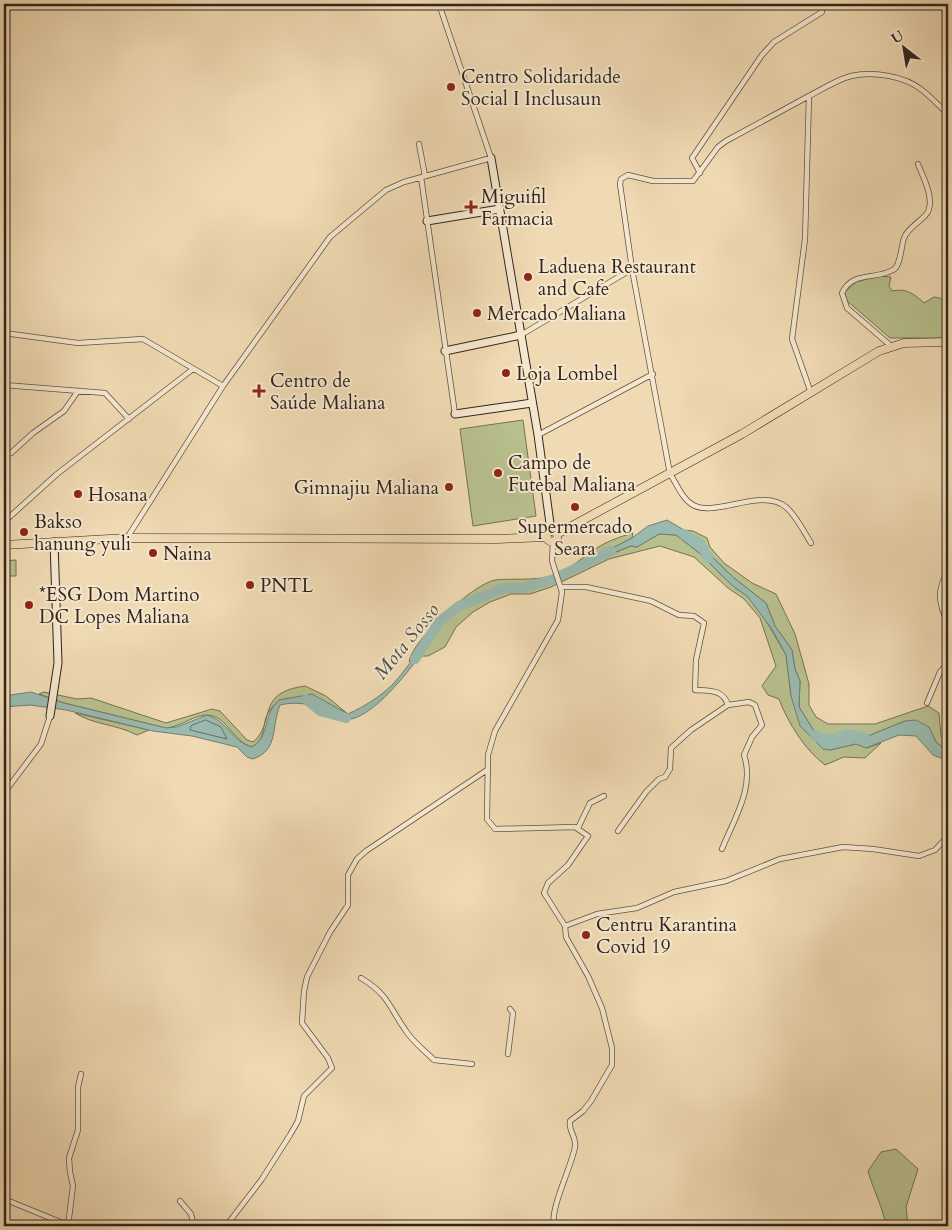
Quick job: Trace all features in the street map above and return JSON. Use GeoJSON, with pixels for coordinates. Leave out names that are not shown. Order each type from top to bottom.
{"type":"FeatureCollection","features":[{"type":"Feature","properties":{"kind":"main road"},"geometry":{"type":"LineString","coordinates":[[4,545],[128,538],[497,539],[552,536],[670,474],[811,393],[878,351],[904,343],[948,342]]}},
{"type":"Feature","properties":{"kind":"street"},"geometry":{"type":"LineString","coordinates":[[439,4],[491,158],[538,435],[552,536],[552,561],[562,586],[558,620],[495,731],[488,755],[487,819],[495,829],[578,828],[588,836],[568,864],[548,883],[544,893],[565,926],[566,937],[588,976],[602,1008],[608,1030],[612,1059],[612,1065],[591,1101],[570,1121],[569,1126],[575,1146],[572,1165],[553,1216],[554,1226]]}},
{"type":"Feature","properties":{"kind":"street"},"geometry":{"type":"LineString","coordinates":[[700,173],[692,158],[752,69],[774,42],[822,12],[823,4]]}},
{"type":"Feature","properties":{"kind":"street"},"geometry":{"type":"LineString","coordinates":[[811,544],[787,508],[779,503],[764,500],[699,508],[686,500],[670,474],[632,268],[620,184],[621,179],[628,175],[653,181],[689,183],[700,173],[718,146],[832,83],[852,76],[884,76],[902,79],[922,89],[948,114]]}},
{"type":"Feature","properties":{"kind":"street"},"geometry":{"type":"LineString","coordinates":[[809,96],[805,239],[792,339],[811,393]]}},
{"type":"Feature","properties":{"kind":"street"},"geometry":{"type":"LineString","coordinates":[[419,144],[427,221],[455,414],[532,402]]}},
{"type":"Feature","properties":{"kind":"street"},"geometry":{"type":"LineString","coordinates":[[128,538],[223,386],[330,237],[386,190],[423,177],[491,158]]}},
{"type":"Feature","properties":{"kind":"street"},"geometry":{"type":"LineString","coordinates":[[892,346],[847,308],[842,293],[846,284],[852,280],[890,271],[896,267],[908,230],[929,212],[930,207],[926,184],[918,164]]}},
{"type":"Feature","properties":{"kind":"street"},"geometry":{"type":"LineString","coordinates":[[427,221],[500,209]]}},
{"type":"Feature","properties":{"kind":"street"},"geometry":{"type":"LineString","coordinates":[[445,351],[521,335],[632,268]]}},
{"type":"Feature","properties":{"kind":"street"},"geometry":{"type":"LineString","coordinates":[[4,333],[73,342],[143,339],[223,386]]}},
{"type":"Feature","properties":{"kind":"street"},"geometry":{"type":"LineString","coordinates":[[4,522],[56,474],[194,369]]}},
{"type":"Feature","properties":{"kind":"street"},"geometry":{"type":"LineString","coordinates":[[538,435],[653,374]]}},
{"type":"Feature","properties":{"kind":"street"},"geometry":{"type":"LineString","coordinates":[[4,385],[105,393],[129,419]]}},
{"type":"Feature","properties":{"kind":"street"},"geometry":{"type":"LineString","coordinates":[[4,455],[11,453],[33,433],[64,411],[78,391]]}},
{"type":"Feature","properties":{"kind":"street"},"geometry":{"type":"LineString","coordinates":[[4,793],[42,744],[50,716],[58,663],[54,542]]}},
{"type":"Feature","properties":{"kind":"street"},"geometry":{"type":"LineString","coordinates":[[948,571],[938,595],[939,604],[948,624]]}},
{"type":"Feature","properties":{"kind":"street"},"geometry":{"type":"LineString","coordinates":[[562,586],[586,586],[651,601],[679,615],[694,616],[701,619],[704,623],[696,660],[695,690],[721,693],[726,696],[728,705]]}},
{"type":"Feature","properties":{"kind":"street"},"geometry":{"type":"LineString","coordinates":[[928,703],[940,672],[948,663]]}},
{"type":"Feature","properties":{"kind":"street"},"geometry":{"type":"LineString","coordinates":[[618,831],[646,792],[665,777],[670,769],[671,748],[691,730],[728,705],[748,702],[755,704],[762,725],[752,737],[744,755],[748,766],[748,784],[722,849]]}},
{"type":"Feature","properties":{"kind":"street"},"geometry":{"type":"LineString","coordinates":[[226,1226],[262,1179],[290,1135],[298,1121],[304,1096],[332,1068],[328,1058],[302,1023],[304,991],[312,965],[348,905],[348,875],[351,868],[366,851],[487,770]]}},
{"type":"Feature","properties":{"kind":"street"},"geometry":{"type":"LineString","coordinates":[[578,828],[590,803],[604,796]]}},
{"type":"Feature","properties":{"kind":"street"},"geometry":{"type":"LineString","coordinates":[[565,926],[597,914],[637,908],[674,892],[726,881],[780,859],[806,853],[843,847],[873,849],[919,856],[935,850],[948,838]]}},
{"type":"Feature","properties":{"kind":"street"},"geometry":{"type":"LineString","coordinates":[[360,978],[378,988],[406,1031],[434,1060],[472,1064]]}},
{"type":"Feature","properties":{"kind":"street"},"geometry":{"type":"LineString","coordinates":[[508,1054],[513,1013],[510,1009]]}},
{"type":"Feature","properties":{"kind":"street"},"geometry":{"type":"LineString","coordinates":[[4,1199],[69,1226],[73,1186],[70,1158],[78,1130],[78,1087],[81,1074]]}},
{"type":"Feature","properties":{"kind":"street"},"geometry":{"type":"LineString","coordinates":[[180,1201],[191,1214],[194,1226]]}},
{"type":"Feature","properties":{"kind":"green space"},"geometry":{"type":"Polygon","coordinates":[[[877,276],[891,277],[889,286],[892,291],[901,290],[909,292],[924,303],[934,297],[940,298],[948,305],[948,338],[890,338],[846,300],[845,292],[856,282],[877,276]]]}},
{"type":"Feature","properties":{"kind":"green space","name":"Campo de Futebal Maliana"},"geometry":{"type":"Polygon","coordinates":[[[523,420],[536,516],[473,526],[460,429],[523,420]]]}},
{"type":"Feature","properties":{"kind":"green space"},"geometry":{"type":"Polygon","coordinates":[[[684,530],[693,531],[707,538],[710,547],[724,563],[752,583],[776,594],[795,634],[809,684],[809,705],[816,717],[828,724],[875,724],[928,706],[939,713],[941,736],[946,745],[948,745],[948,752],[936,742],[929,727],[905,721],[868,736],[856,733],[841,740],[829,741],[814,731],[799,707],[800,681],[795,669],[792,650],[775,626],[766,603],[734,578],[684,530]]]}},
{"type":"Feature","properties":{"kind":"green space"},"geometry":{"type":"Polygon","coordinates":[[[633,533],[632,538],[601,554],[599,559],[631,546],[637,547],[659,534],[676,535],[698,552],[759,609],[786,655],[791,696],[814,739],[823,749],[830,750],[856,744],[867,748],[881,743],[865,758],[844,757],[825,765],[818,759],[798,735],[779,699],[768,695],[762,686],[776,666],[760,618],[744,599],[728,588],[694,557],[660,546],[609,559],[551,587],[530,594],[511,594],[490,602],[473,612],[456,627],[445,647],[428,656],[420,656],[427,644],[409,662],[413,652],[432,627],[459,602],[485,584],[495,580],[538,578],[558,574],[603,545],[633,533]]]}},
{"type":"Feature","properties":{"kind":"green space"},"geometry":{"type":"Polygon","coordinates":[[[16,560],[16,576],[4,576],[4,561],[16,560]]]}},
{"type":"Feature","properties":{"kind":"green space"},"geometry":{"type":"Polygon","coordinates":[[[305,686],[326,696],[348,714],[312,695],[279,700],[267,714],[272,702],[279,695],[305,686]]]}},
{"type":"Feature","properties":{"kind":"green space"},"geometry":{"type":"Polygon","coordinates":[[[44,692],[77,699],[91,698],[166,723],[212,709],[220,711],[247,740],[253,742],[264,726],[260,740],[252,747],[240,740],[215,716],[203,715],[166,728],[64,703],[39,694],[44,692]]]}},
{"type":"Feature","properties":{"kind":"green space"},"geometry":{"type":"Polygon","coordinates":[[[75,713],[149,730],[137,735],[90,720],[75,713]]]}},
{"type":"Feature","properties":{"kind":"green space"},"geometry":{"type":"Polygon","coordinates":[[[896,1149],[918,1169],[906,1207],[908,1226],[886,1226],[883,1212],[868,1171],[881,1152],[896,1149]]]}},
{"type":"Feature","properties":{"kind":"water"},"geometry":{"type":"Polygon","coordinates":[[[667,520],[684,530],[734,578],[766,603],[775,626],[792,650],[795,669],[800,681],[799,707],[814,731],[829,741],[841,740],[856,733],[868,736],[905,721],[916,720],[929,727],[936,742],[948,752],[948,761],[933,755],[916,736],[899,735],[866,748],[856,744],[830,750],[823,749],[800,726],[791,696],[786,655],[772,629],[747,596],[734,587],[698,552],[676,535],[659,534],[637,547],[631,546],[598,559],[601,554],[632,538],[648,526],[667,520]]]}},
{"type":"Feature","properties":{"kind":"water"},"geometry":{"type":"Polygon","coordinates":[[[429,642],[414,664],[391,691],[365,713],[353,719],[342,719],[311,705],[293,703],[280,705],[271,744],[261,755],[253,759],[247,757],[237,747],[192,736],[153,731],[66,710],[30,705],[4,707],[4,696],[31,692],[64,703],[166,728],[177,727],[207,715],[220,722],[239,741],[252,747],[262,737],[270,712],[279,700],[312,694],[348,714],[372,701],[388,689],[429,642]]]}},
{"type":"Feature","properties":{"kind":"waterway","name":"Mota Sosso"},"geometry":{"type":"LineString","coordinates":[[683,534],[700,543],[708,558]]}},
{"type":"Feature","properties":{"kind":"waterway","name":"Mota Sosso"},"geometry":{"type":"LineString","coordinates":[[415,659],[439,622],[459,606],[504,588],[522,588],[554,579],[611,551]]}},
{"type":"Feature","properties":{"kind":"waterway","name":"Mota Sosso"},"geometry":{"type":"LineString","coordinates":[[306,699],[320,711],[346,718]]}},
{"type":"Feature","properties":{"kind":"waterway","name":"Mota Sosso"},"geometry":{"type":"LineString","coordinates":[[815,735],[816,737],[832,739],[849,734],[865,738]]}},
{"type":"Feature","properties":{"kind":"place","name":"Centro Solidaridade Social I Inclusaun"},"geometry":{"type":"Point","coordinates":[451,87]}},
{"type":"Feature","properties":{"kind":"place","name":"Miguifil Farmacia"},"geometry":{"type":"Point","coordinates":[471,207]}},
{"type":"Feature","properties":{"kind":"place","name":"Laduena Restaurant and Cafe"},"geometry":{"type":"Point","coordinates":[528,277]}},
{"type":"Feature","properties":{"kind":"place","name":"Mercado Maliana"},"geometry":{"type":"Point","coordinates":[477,313]}},
{"type":"Feature","properties":{"kind":"place","name":"Loja Lombel"},"geometry":{"type":"Point","coordinates":[506,373]}},
{"type":"Feature","properties":{"kind":"place","name":"Centro de Saúde Maliana"},"geometry":{"type":"Point","coordinates":[259,391]}},
{"type":"Feature","properties":{"kind":"place","name":"Campo de Futebal Maliana"},"geometry":{"type":"Point","coordinates":[498,473]}},
{"type":"Feature","properties":{"kind":"place","name":"Gimnajiu Maliana"},"geometry":{"type":"Point","coordinates":[449,487]}},
{"type":"Feature","properties":{"kind":"place","name":"Hosana"},"geometry":{"type":"Point","coordinates":[78,494]}},
{"type":"Feature","properties":{"kind":"place","name":"Supermercado Seara"},"geometry":{"type":"Point","coordinates":[575,507]}},
{"type":"Feature","properties":{"kind":"place","name":"Bakso hanung yuli"},"geometry":{"type":"Point","coordinates":[24,532]}},
{"type":"Feature","properties":{"kind":"place","name":"Naina"},"geometry":{"type":"Point","coordinates":[153,553]}},
{"type":"Feature","properties":{"kind":"place","name":"PNTL"},"geometry":{"type":"Point","coordinates":[250,585]}},
{"type":"Feature","properties":{"kind":"place","name":"*ESG Dom Martino DC Lopes Maliana"},"geometry":{"type":"Point","coordinates":[29,605]}},
{"type":"Feature","properties":{"kind":"place","name":"Centru Karantina Covid 19"},"geometry":{"type":"Point","coordinates":[586,935]}}]}
